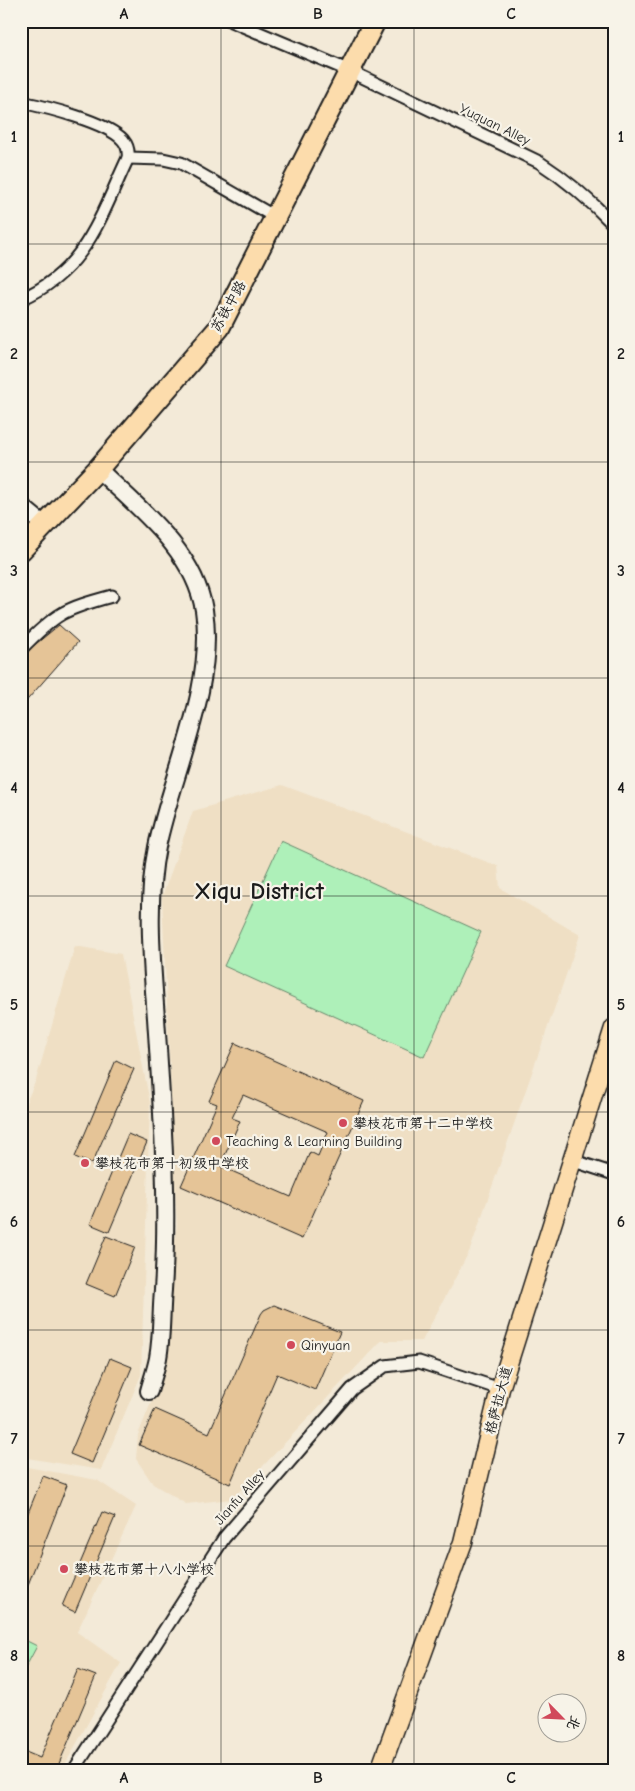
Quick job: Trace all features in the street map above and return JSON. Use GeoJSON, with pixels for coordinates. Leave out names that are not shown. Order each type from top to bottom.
{"type":"FeatureCollection","features":[{"type":"Feature","properties":{"kind":"highway","name":"苏铁中路"},"geometry":{"type":"LineString","coordinates":[[21,550],[98,469],[219,328],[375,21]]}},
{"type":"Feature","properties":{"kind":"main road","name":"格萨拉大道"},"geometry":{"type":"LineString","coordinates":[[380,1770],[463,1542],[500,1389],[614,1028]]}},
{"type":"Feature","properties":{"kind":"street","name":"Yuquan Alley"},"geometry":{"type":"LineString","coordinates":[[231,21],[350,71],[538,162],[565,178],[587,197],[614,225]]}},
{"type":"Feature","properties":{"kind":"street"},"geometry":{"type":"LineString","coordinates":[[21,102],[53,108],[112,131],[123,140],[129,149],[128,158],[86,246],[66,271],[42,290],[21,299]]}},
{"type":"Feature","properties":{"kind":"street"},"geometry":{"type":"LineString","coordinates":[[128,158],[163,159],[181,163],[275,217]]}},
{"type":"Feature","properties":{"kind":"street"},"geometry":{"type":"LineString","coordinates":[[98,469],[166,537],[189,566],[204,609],[206,653],[193,716],[156,849],[152,895],[154,989],[166,1172],[164,1267],[158,1358],[149,1391]]}},
{"type":"Feature","properties":{"kind":"street"},"geometry":{"type":"LineString","coordinates":[[21,506],[44,525]]}},
{"type":"Feature","properties":{"kind":"street"},"geometry":{"type":"LineString","coordinates":[[21,649],[52,618],[73,606],[112,596]]}},
{"type":"Feature","properties":{"kind":"street"},"geometry":{"type":"LineString","coordinates":[[571,1160],[614,1174]]}},
{"type":"Feature","properties":{"kind":"street","name":"Jianfu Alley"},"geometry":{"type":"LineString","coordinates":[[74,1770],[224,1538],[352,1388],[385,1366],[419,1362],[500,1389]]}},
{"type":"Feature","properties":{"kind":"shaded area","name":"攀枝花市第十二中学校"},"geometry":{"type":"Polygon","coordinates":[[[282,785],[498,866],[500,888],[580,935],[470,1250],[422,1341],[381,1341],[232,1499],[186,1504],[153,1484],[136,1459],[138,1435],[161,1378],[177,1224],[162,897],[193,811],[282,785]]]}},
{"type":"Feature","properties":{"kind":"shaded area","name":"攀枝花市第十初级中学校"},"geometry":{"type":"Polygon","coordinates":[[[75,946],[121,954],[150,1103],[141,1375],[101,1470],[21,1457],[21,1114],[36,1080],[75,946]]]}},
{"type":"Feature","properties":{"kind":"shaded area","name":"攀枝花市第十八小学校"},"geometry":{"type":"Polygon","coordinates":[[[27,1467],[97,1480],[136,1506],[77,1632],[121,1663],[62,1770],[21,1770],[21,1472],[27,1467]]]}},
{"type":"Feature","properties":{"kind":"green space"},"geometry":{"type":"Polygon","coordinates":[[[281,841],[481,932],[424,1057],[224,966],[281,841]]]}},
{"type":"Feature","properties":{"kind":"green space"},"geometry":{"type":"Polygon","coordinates":[[[21,1638],[37,1646],[21,1676],[21,1638]]]}},
{"type":"Feature","properties":{"kind":"building"},"geometry":{"type":"Polygon","coordinates":[[[59,625],[78,642],[21,707],[21,656],[59,625]]]}},
{"type":"Feature","properties":{"kind":"building","name":"Teaching & Learning Building"},"geometry":{"type":"Polygon","coordinates":[[[235,1043],[364,1101],[302,1239],[181,1186],[217,1104],[209,1101],[235,1043]],[[243,1095],[232,1118],[240,1121],[220,1166],[291,1197],[310,1152],[318,1156],[328,1132],[243,1095]]]}},
{"type":"Feature","properties":{"kind":"building"},"geometry":{"type":"Polygon","coordinates":[[[116,1060],[134,1069],[92,1164],[75,1157],[116,1060]]]}},
{"type":"Feature","properties":{"kind":"building"},"geometry":{"type":"Polygon","coordinates":[[[128,1134],[147,1142],[109,1232],[90,1224],[128,1134]]]}},
{"type":"Feature","properties":{"kind":"building"},"geometry":{"type":"Polygon","coordinates":[[[106,1236],[135,1247],[115,1296],[86,1284],[106,1236]]]}},
{"type":"Feature","properties":{"kind":"building"},"geometry":{"type":"Polygon","coordinates":[[[274,1305],[340,1332],[315,1390],[277,1374],[230,1484],[139,1445],[155,1409],[209,1433],[261,1314],[264,1310],[274,1305]]]}},
{"type":"Feature","properties":{"kind":"building"},"geometry":{"type":"Polygon","coordinates":[[[110,1358],[132,1367],[92,1463],[70,1454],[110,1358]]]}},
{"type":"Feature","properties":{"kind":"building"},"geometry":{"type":"Polygon","coordinates":[[[43,1476],[67,1485],[22,1600],[21,1530],[43,1476]]]}},
{"type":"Feature","properties":{"kind":"building"},"geometry":{"type":"Polygon","coordinates":[[[102,1512],[115,1517],[75,1612],[62,1606],[102,1512]]]}},
{"type":"Feature","properties":{"kind":"building"},"geometry":{"type":"Polygon","coordinates":[[[78,1669],[96,1676],[58,1766],[67,1770],[21,1770],[21,1750],[40,1758],[78,1669]]]}},
{"type":"Feature","properties":{"kind":"place","name":"攀枝花市第十二中学校"},"geometry":{"type":"Point","coordinates":[343,1123]}},
{"type":"Feature","properties":{"kind":"place","name":"Teaching & Learning Building"},"geometry":{"type":"Point","coordinates":[216,1141]}},
{"type":"Feature","properties":{"kind":"place","name":"攀枝花市第十初级中学校"},"geometry":{"type":"Point","coordinates":[85,1163]}},
{"type":"Feature","properties":{"kind":"place","name":"Qinyuan"},"geometry":{"type":"Point","coordinates":[291,1345]}},
{"type":"Feature","properties":{"kind":"place","name":"攀枝花市第十八小学校"},"geometry":{"type":"Point","coordinates":[64,1569]}},
{"type":"Feature","properties":{"kind":"district","name":"Xiqu District"},"geometry":{"type":"Point","coordinates":[259,891]}}]}
